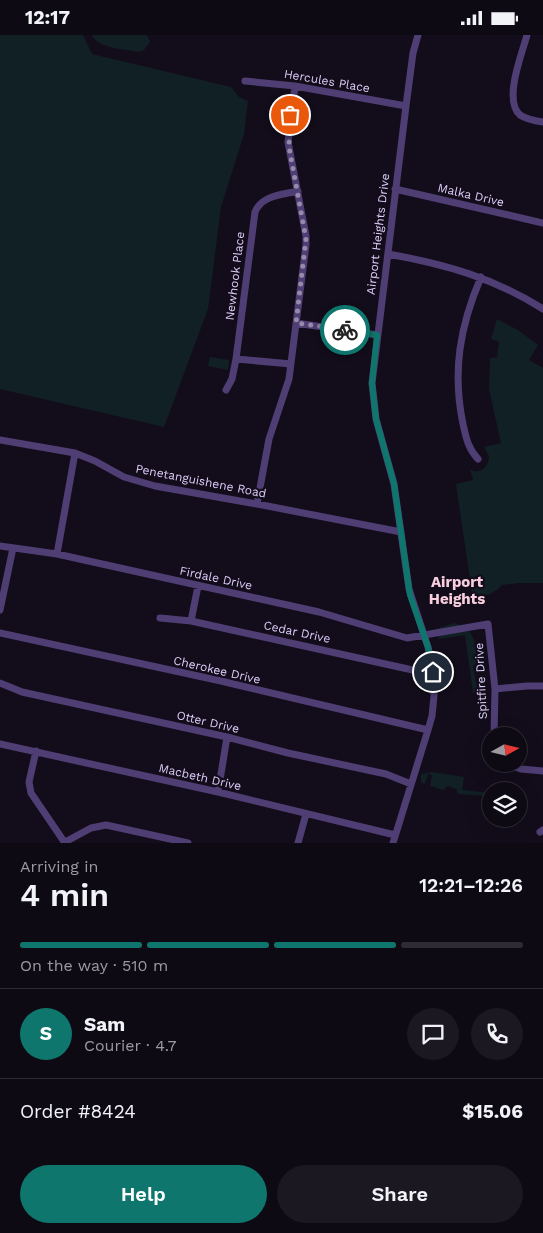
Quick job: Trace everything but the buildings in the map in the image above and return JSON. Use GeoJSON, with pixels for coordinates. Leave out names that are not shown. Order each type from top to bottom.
{"type":"FeatureCollection","features":[{"type":"Feature","properties":{"kind":"street","name":"Airport Heights Drive"},"geometry":{"type":"LineString","coordinates":[[393,843],[428,730],[434,701],[433,672],[424,635],[410,595],[394,484],[374,407],[372,383],[394,215],[395,189],[413,53],[418,35]]}},
{"type":"Feature","properties":{"kind":"street"},"geometry":{"type":"LineString","coordinates":[[527,35],[513,88],[513,105],[519,114],[543,123]]}},
{"type":"Feature","properties":{"kind":"street","name":"Hercules Place"},"geometry":{"type":"LineString","coordinates":[[245,81],[294,86],[406,106]]}},
{"type":"Feature","properties":{"kind":"street"},"geometry":{"type":"LineString","coordinates":[[257,503],[269,439],[287,389],[306,239],[288,142],[294,86]]}},
{"type":"Feature","properties":{"kind":"street","name":"Malka Drive"},"geometry":{"type":"LineString","coordinates":[[395,189],[543,223]]}},
{"type":"Feature","properties":{"kind":"street","name":"Newhook Place"},"geometry":{"type":"LineString","coordinates":[[226,390],[232,379],[236,359],[255,212],[260,204],[267,199],[298,191]]}},
{"type":"Feature","properties":{"kind":"street"},"geometry":{"type":"LineString","coordinates":[[388,254],[440,264],[481,277],[520,295],[543,309]]}},
{"type":"Feature","properties":{"kind":"street"},"geometry":{"type":"LineString","coordinates":[[478,459],[471,452],[464,431],[459,404],[458,379],[463,328],[481,277]]}},
{"type":"Feature","properties":{"kind":"street"},"geometry":{"type":"LineString","coordinates":[[296,323],[377,335]]}},
{"type":"Feature","properties":{"kind":"street"},"geometry":{"type":"LineString","coordinates":[[236,359],[291,364]]}},
{"type":"Feature","properties":{"kind":"street","name":"Penetanguishene Road"},"geometry":{"type":"LineString","coordinates":[[0,440],[75,453],[95,461],[124,477],[145,483],[401,532]]}},
{"type":"Feature","properties":{"kind":"street"},"geometry":{"type":"LineString","coordinates":[[57,554],[75,453]]}},
{"type":"Feature","properties":{"kind":"street","name":"Firdale Drive"},"geometry":{"type":"LineString","coordinates":[[0,546],[57,554],[319,612],[401,637],[413,638],[488,623]]}},
{"type":"Feature","properties":{"kind":"street"},"geometry":{"type":"LineString","coordinates":[[0,610],[13,547]]}},
{"type":"Feature","properties":{"kind":"street"},"geometry":{"type":"LineString","coordinates":[[191,621],[198,586]]}},
{"type":"Feature","properties":{"kind":"street","name":"Cedar Drive"},"geometry":{"type":"LineString","coordinates":[[160,618],[191,621],[424,673],[433,672]]}},
{"type":"Feature","properties":{"kind":"street","name":"Spitfire Drive"},"geometry":{"type":"LineString","coordinates":[[488,623],[494,689],[494,727]]}},
{"type":"Feature","properties":{"kind":"street","name":"Cherokee Drive"},"geometry":{"type":"LineString","coordinates":[[0,633],[221,681],[428,730]]}},
{"type":"Feature","properties":{"kind":"street","name":"Otter Drive"},"geometry":{"type":"LineString","coordinates":[[0,683],[22,692],[386,774],[411,784]]}},
{"type":"Feature","properties":{"kind":"street"},"geometry":{"type":"LineString","coordinates":[[494,689],[527,685],[543,686]]}},
{"type":"Feature","properties":{"kind":"street"},"geometry":{"type":"LineString","coordinates":[[218,792],[227,737]]}},
{"type":"Feature","properties":{"kind":"street","name":"Macbeth Drive"},"geometry":{"type":"LineString","coordinates":[[0,743],[218,792],[395,835]]}},
{"type":"Feature","properties":{"kind":"street"},"geometry":{"type":"LineString","coordinates":[[36,751],[29,782],[31,793],[65,843],[91,828],[106,825],[188,843]]}},
{"type":"Feature","properties":{"kind":"street"},"geometry":{"type":"LineString","coordinates":[[528,770],[543,771]]}},
{"type":"Feature","properties":{"kind":"street"},"geometry":{"type":"LineString","coordinates":[[298,843],[306,813]]}},
{"type":"Feature","properties":{"kind":"shaded area"},"geometry":{"type":"Polygon","coordinates":[[[0,35],[83,35],[92,54],[231,87],[239,97],[248,101],[244,134],[221,207],[208,309],[164,427],[0,389],[0,35]]]}},
{"type":"Feature","properties":{"kind":"shaded area"},"geometry":{"type":"Polygon","coordinates":[[[92,35],[147,35],[150,42],[144,50],[139,52],[106,46],[95,40],[92,35]]]}},
{"type":"Feature","properties":{"kind":"shaded area"},"geometry":{"type":"Polygon","coordinates":[[[497,319],[518,330],[538,345],[529,360],[543,368],[543,583],[502,585],[488,595],[472,593],[456,484],[473,480],[470,469],[480,471],[486,466],[489,456],[484,447],[501,443],[489,389],[490,358],[497,358],[499,342],[491,339],[497,319]]]}},
{"type":"Feature","properties":{"kind":"shaded area"},"geometry":{"type":"Polygon","coordinates":[[[210,357],[229,360],[228,370],[208,366],[210,357]]]}},
{"type":"Feature","properties":{"kind":"shaded area"},"geometry":{"type":"Polygon","coordinates":[[[454,623],[461,625],[470,632],[474,641],[478,660],[473,667],[478,692],[473,693],[465,635],[439,639],[436,629],[454,623]]]}},
{"type":"Feature","properties":{"kind":"shaded area"},"geometry":{"type":"Polygon","coordinates":[[[432,772],[464,777],[462,790],[482,792],[482,795],[459,794],[457,789],[447,786],[444,790],[430,786],[432,775],[428,774],[425,784],[421,782],[421,774],[432,772]]]}},
{"type":"Feature","properties":{"kind":"waterway"},"geometry":{"type":"LineString","coordinates":[[538,350],[543,359]]}},
{"type":"Feature","properties":{"kind":"way so far"},"geometry":{"type":"LineString","coordinates":[[290,115],[289,147],[306,239],[296,323],[345,330]]}},
{"type":"Feature","properties":{"kind":"district","name":"Airport Heights"},"geometry":{"type":"Point","coordinates":[457,590]}},
{"type":"Feature","properties":{"kind":"route"},"geometry":{"type":"LineString","coordinates":[[345,330],[377,335],[372,383],[376,419],[394,484],[410,595],[431,657],[433,672]]}}]}
